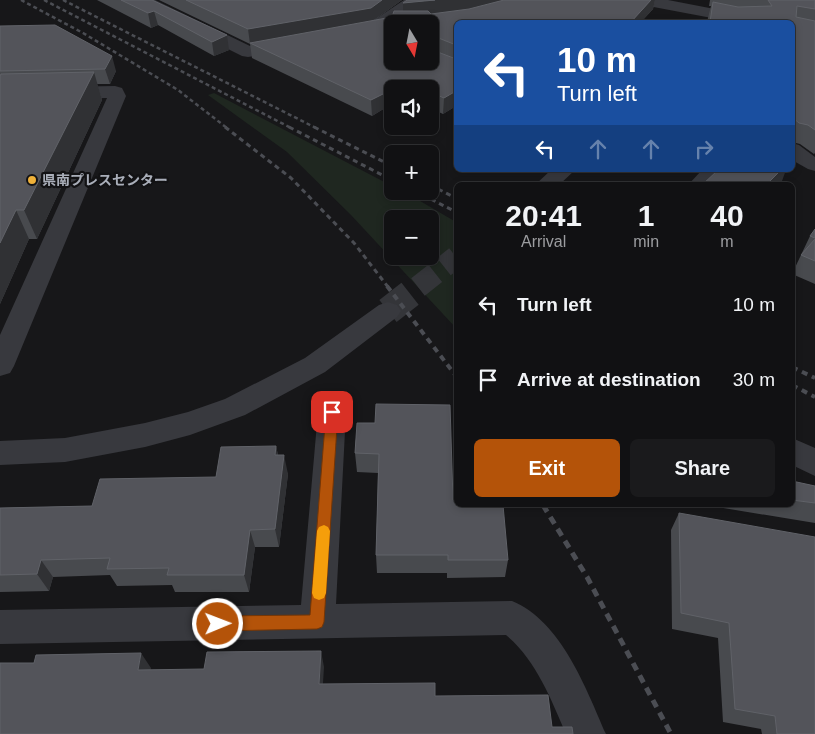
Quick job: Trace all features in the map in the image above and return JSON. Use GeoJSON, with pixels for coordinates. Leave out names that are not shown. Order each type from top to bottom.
{"type":"FeatureCollection","features":[{"type":"Feature","properties":{"kind":"street"},"geometry":{"type":"LineString","coordinates":[[142,0],[248,52],[300,43]]}},
{"type":"Feature","properties":{"kind":"street"},"geometry":{"type":"LineString","coordinates":[[400,15],[415,0]]}},
{"type":"Feature","properties":{"kind":"street"},"geometry":{"type":"LineString","coordinates":[[643,0],[682,10],[744,20]]}},
{"type":"Feature","properties":{"kind":"street"},"geometry":{"type":"LineString","coordinates":[[0,94],[115,92],[117,96],[12,313],[0,366]]}},
{"type":"Feature","properties":{"kind":"street"},"geometry":{"type":"LineString","coordinates":[[795,152],[815,165]]}},
{"type":"Feature","properties":{"kind":"street"},"geometry":{"type":"LineString","coordinates":[[550,182],[562,172]]}},
{"type":"Feature","properties":{"kind":"street"},"geometry":{"type":"LineString","coordinates":[[702,182],[712,172]]}},
{"type":"Feature","properties":{"kind":"street"},"geometry":{"type":"LineString","coordinates":[[0,453],[65,450],[136,437],[190,423],[235,407],[315,365],[388,311]]}},
{"type":"Feature","properties":{"kind":"street"},"geometry":{"type":"LineString","coordinates":[[317,622],[332,412]]}},
{"type":"Feature","properties":{"kind":"street"},"geometry":{"type":"LineString","coordinates":[[795,452],[815,463]]}},
{"type":"Feature","properties":{"kind":"street"},"geometry":{"type":"LineString","coordinates":[[0,627],[512,618],[532,634],[561,678],[586,734]]}},
{"type":"Feature","properties":{"kind":"shaded area"},"geometry":{"type":"Polygon","coordinates":[[[214,93],[384,182],[384,200],[418,200],[435,210],[384,210],[384,251],[287,152],[208,95],[214,93]]]}},
{"type":"Feature","properties":{"kind":"shaded area"},"geometry":{"type":"Polygon","coordinates":[[[439,212],[454,221],[454,326],[397,265],[439,265],[439,212]]]}},
{"type":"Feature","properties":{"kind":"building"},"geometry":{"type":"Polygon","coordinates":[[[121,0],[152,0],[227,35],[212,42],[154,11],[148,13],[121,0]]]}},
{"type":"Feature","properties":{"kind":"building"},"geometry":{"type":"Polygon","coordinates":[[[186,0],[382,0],[371,8],[248,29],[186,0]]]}},
{"type":"Feature","properties":{"kind":"building"},"geometry":{"type":"Polygon","coordinates":[[[407,0],[435,0],[403,3],[407,0]]]}},
{"type":"Feature","properties":{"kind":"building"},"geometry":{"type":"Polygon","coordinates":[[[504,0],[651,0],[633,20],[454,20],[454,44],[439,38],[439,15],[393,15],[394,11],[428,11],[431,14],[469,9],[504,0]]]}},
{"type":"Feature","properties":{"kind":"building"},"geometry":{"type":"Polygon","coordinates":[[[768,0],[815,0],[815,9],[797,6],[796,17],[815,21],[815,130],[795,120],[795,20],[710,20],[713,2],[738,7],[772,6],[768,0]]]}},
{"type":"Feature","properties":{"kind":"building"},"geometry":{"type":"Polygon","coordinates":[[[384,18],[384,70],[439,70],[439,52],[454,58],[454,92],[444,98],[439,96],[439,80],[384,80],[384,94],[371,100],[250,43],[384,18]]]}},
{"type":"Feature","properties":{"kind":"building"},"geometry":{"type":"Polygon","coordinates":[[[55,25],[112,56],[105,69],[0,71],[0,26],[55,25]]]}},
{"type":"Feature","properties":{"kind":"building"},"geometry":{"type":"Polygon","coordinates":[[[94,72],[24,210],[16,210],[0,243],[1,74],[94,72]]]}},
{"type":"Feature","properties":{"kind":"building"},"geometry":{"type":"Polygon","coordinates":[[[716,172],[779,172],[769,182],[705,182],[716,172]]]}},
{"type":"Feature","properties":{"kind":"building"},"geometry":{"type":"Polygon","coordinates":[[[815,229],[815,238],[810,236],[815,229]]]}},
{"type":"Feature","properties":{"kind":"building"},"geometry":{"type":"Polygon","coordinates":[[[815,239],[815,261],[801,255],[815,239]]]}},
{"type":"Feature","properties":{"kind":"building"},"geometry":{"type":"Polygon","coordinates":[[[376,404],[450,405],[454,507],[503,507],[508,560],[448,560],[448,555],[376,555],[379,454],[355,453],[357,423],[375,423],[376,404]]]}},
{"type":"Feature","properties":{"kind":"building"},"geometry":{"type":"Polygon","coordinates":[[[276,446],[275,455],[284,455],[275,529],[250,530],[244,575],[167,575],[169,568],[107,569],[110,558],[41,560],[37,574],[0,575],[0,508],[92,506],[100,479],[216,477],[221,447],[276,446]]]}},
{"type":"Feature","properties":{"kind":"building"},"geometry":{"type":"Polygon","coordinates":[[[795,482],[815,486],[815,503],[795,500],[795,482]]]}},
{"type":"Feature","properties":{"kind":"building"},"geometry":{"type":"Polygon","coordinates":[[[679,513],[815,537],[815,734],[777,734],[775,716],[735,709],[729,623],[681,613],[679,513]]]}},
{"type":"Feature","properties":{"kind":"building"},"geometry":{"type":"Polygon","coordinates":[[[321,651],[319,684],[435,683],[435,696],[548,695],[552,727],[572,727],[573,734],[0,734],[0,663],[34,663],[36,655],[141,653],[138,670],[204,669],[207,652],[321,651]]]}},
{"type":"Feature","properties":{"kind":"tunnel"},"geometry":{"type":"LineString","coordinates":[[418,287],[454,259]]}},
{"type":"Feature","properties":{"kind":"tunnel"},"geometry":{"type":"LineString","coordinates":[[388,311],[420,286]]}},
{"type":"Feature","properties":{"kind":"railway"},"geometry":{"type":"LineString","coordinates":[[21,0],[83,33],[178,90],[227,128]]}},
{"type":"Feature","properties":{"kind":"railway"},"geometry":{"type":"LineString","coordinates":[[44,0],[291,128]]}},
{"type":"Feature","properties":{"kind":"railway"},"geometry":{"type":"LineString","coordinates":[[63,0],[316,128]]}},
{"type":"Feature","properties":{"kind":"railway"},"geometry":{"type":"LineString","coordinates":[[225,127],[291,178],[354,243],[388,287]]}},
{"type":"Feature","properties":{"kind":"railway"},"geometry":{"type":"LineString","coordinates":[[289,127],[384,176]]}},
{"type":"Feature","properties":{"kind":"railway"},"geometry":{"type":"LineString","coordinates":[[316,128],[384,162]]}},
{"type":"Feature","properties":{"kind":"railway"},"geometry":{"type":"LineString","coordinates":[[439,190],[454,197]]}},
{"type":"Feature","properties":{"kind":"railway"},"geometry":{"type":"LineString","coordinates":[[433,200],[454,211]]}},
{"type":"Feature","properties":{"kind":"railway"},"geometry":{"type":"LineString","coordinates":[[387,286],[454,373]]}},
{"type":"Feature","properties":{"kind":"railway"},"geometry":{"type":"LineString","coordinates":[[795,368],[815,378]]}},
{"type":"Feature","properties":{"kind":"railway"},"geometry":{"type":"LineString","coordinates":[[795,387],[815,397]]}},
{"type":"Feature","properties":{"kind":"railway"},"geometry":{"type":"LineString","coordinates":[[544,507],[587,577],[671,734]]}},
{"type":"Feature","properties":{"kind":"slow traffic"},"geometry":{"type":"LineString","coordinates":[[319,593],[324,531]]}},
{"type":"Feature","properties":{"kind":"place","name":"県南プレスセンター"},"geometry":{"type":"Point","coordinates":[32,180]}},
{"type":"Feature","properties":{"kind":"route"},"geometry":{"type":"LineString","coordinates":[[218,624],[317,622],[332,412]]}}]}
